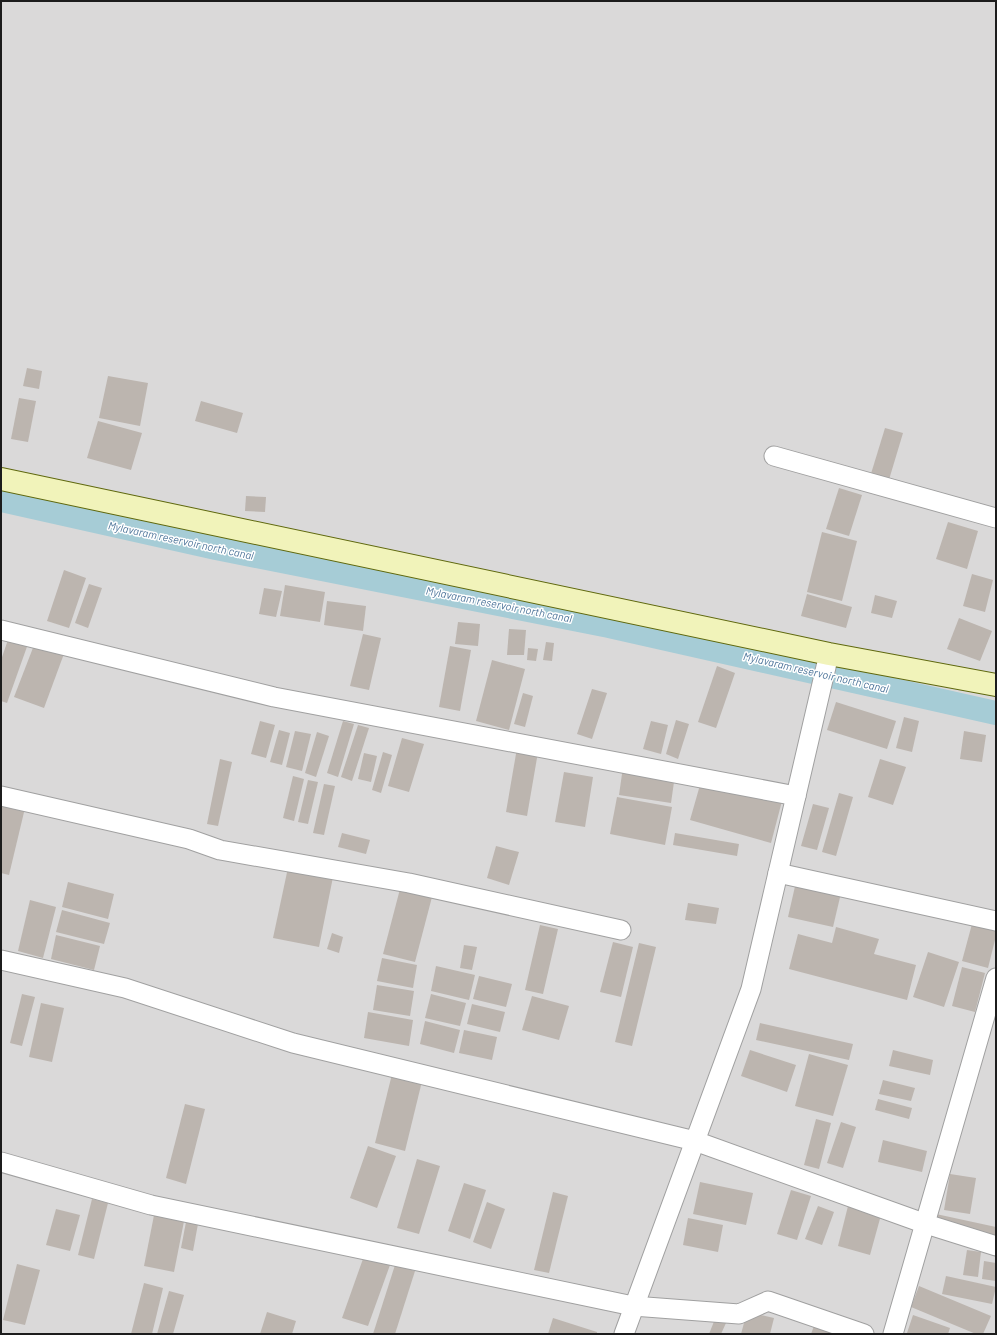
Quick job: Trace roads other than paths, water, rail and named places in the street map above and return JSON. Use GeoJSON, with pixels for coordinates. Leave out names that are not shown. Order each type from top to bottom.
{"type":"FeatureCollection","features":[{"type":"Feature","properties":{"kind":"main road"},"geometry":{"type":"LineString","coordinates":[[1,479],[829,654],[996,685]]}},
{"type":"Feature","properties":{"kind":"street"},"geometry":{"type":"LineString","coordinates":[[774,456],[996,518]]}},
{"type":"Feature","properties":{"kind":"street"},"geometry":{"type":"LineString","coordinates":[[1,630],[274,697],[796,796]]}},
{"type":"Feature","properties":{"kind":"street"},"geometry":{"type":"LineString","coordinates":[[624,1334],[633,1306],[751,989],[829,654]]}},
{"type":"Feature","properties":{"kind":"street"},"geometry":{"type":"LineString","coordinates":[[1,796],[189,839],[220,850],[409,883],[621,930]]}},
{"type":"Feature","properties":{"kind":"street"},"geometry":{"type":"LineString","coordinates":[[778,873],[996,922]]}},
{"type":"Feature","properties":{"kind":"street"},"geometry":{"type":"LineString","coordinates":[[1,960],[125,988],[293,1043],[695,1141],[926,1224],[996,1246]]}},
{"type":"Feature","properties":{"kind":"street"},"geometry":{"type":"LineString","coordinates":[[894,1334],[996,978]]}},
{"type":"Feature","properties":{"kind":"street"},"geometry":{"type":"LineString","coordinates":[[1,1162],[151,1205],[633,1306],[738,1314],[768,1301],[864,1334]]}},
{"type":"Feature","properties":{"kind":"waterway","name":"Mylavaram reservoir north canal"},"geometry":{"type":"LineString","coordinates":[[1,500],[216,548],[609,626],[996,713]]}}]}
